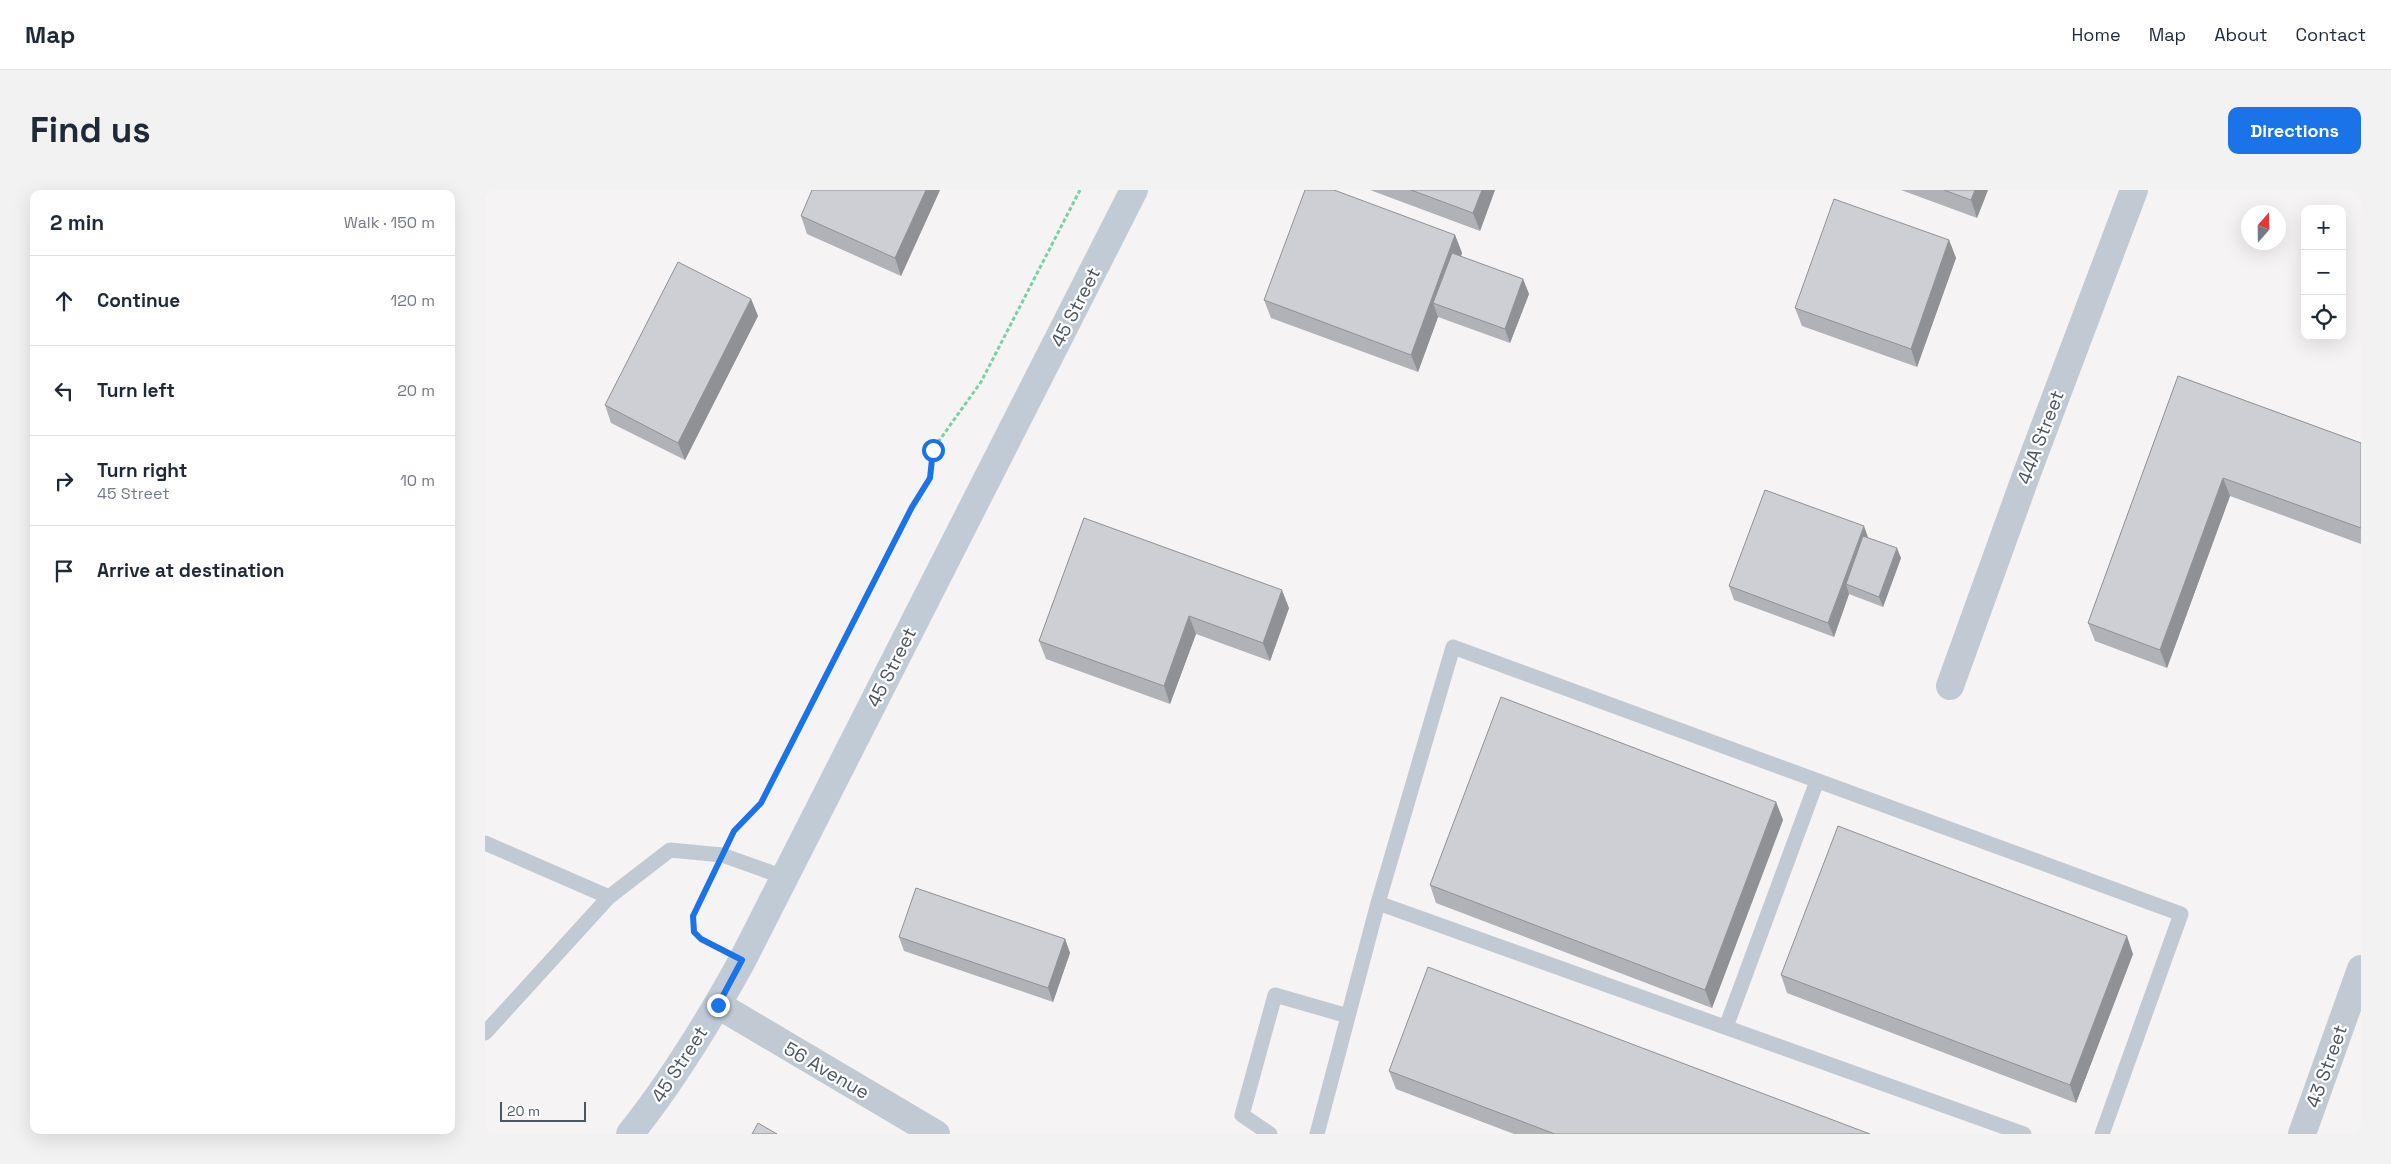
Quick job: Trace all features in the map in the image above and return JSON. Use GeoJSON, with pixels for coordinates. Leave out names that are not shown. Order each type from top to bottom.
{"type":"FeatureCollection","features":[{"type":"Feature","properties":{"kind":"main road","name":"45 Street"},"geometry":{"type":"LineString","coordinates":[[630,1134],[660,1096],[718,1005],[1134,190]]}},
{"type":"Feature","properties":{"kind":"street","name":"44A Street"},"geometry":{"type":"LineString","coordinates":[[1950,686],[2027,473],[2134,190]]}},
{"type":"Feature","properties":{"kind":"street","name":"43 Street"},"geometry":{"type":"LineString","coordinates":[[2301,1134],[2361,969]]}},
{"type":"Feature","properties":{"kind":"street","name":"56 Avenue"},"geometry":{"type":"LineString","coordinates":[[718,1005],[936,1134]]}},
{"type":"Feature","properties":{"kind":"lane"},"geometry":{"type":"LineString","coordinates":[[1317,1134],[1377,903],[1453,647],[2181,914],[2102,1134]]}},
{"type":"Feature","properties":{"kind":"lane"},"geometry":{"type":"LineString","coordinates":[[1726,1027],[1817,781]]}},
{"type":"Feature","properties":{"kind":"lane"},"geometry":{"type":"LineString","coordinates":[[485,843],[609,897]]}},
{"type":"Feature","properties":{"kind":"lane"},"geometry":{"type":"LineString","coordinates":[[485,1034],[609,897],[670,850],[722,856],[784,877]]}},
{"type":"Feature","properties":{"kind":"lane"},"geometry":{"type":"LineString","coordinates":[[1377,903],[2024,1134]]}},
{"type":"Feature","properties":{"kind":"lane"},"geometry":{"type":"LineString","coordinates":[[1270,1134],[1242,1115],[1275,995],[1348,1016]]}},
{"type":"Feature","properties":{"kind":"path"},"geometry":{"type":"LineString","coordinates":[[742,960],[701,939],[694,932],[693,916],[734,831],[761,803],[912,507],[926,486],[936,445],[981,382],[1080,190]]}},
{"type":"Feature","properties":{"kind":"building"},"geometry":{"type":"Polygon","coordinates":[[[812,190],[926,190],[895,258],[801,216],[812,190]]]}},
{"type":"Feature","properties":{"kind":"building"},"geometry":{"type":"Polygon","coordinates":[[[1305,190],[1334,190],[1455,235],[1411,355],[1264,300],[1305,190]]]}},
{"type":"Feature","properties":{"kind":"building"},"geometry":{"type":"Polygon","coordinates":[[[1411,190],[1482,190],[1473,213],[1411,190]]]}},
{"type":"Feature","properties":{"kind":"building"},"geometry":{"type":"Polygon","coordinates":[[[1944,190],[1975,190],[1971,200],[1944,190]]]}},
{"type":"Feature","properties":{"kind":"building"},"geometry":{"type":"Polygon","coordinates":[[[1834,199],[1949,240],[1911,349],[1795,308],[1834,199]]]}},
{"type":"Feature","properties":{"kind":"building"},"geometry":{"type":"Polygon","coordinates":[[[1452,253],[1523,279],[1505,329],[1433,303],[1452,253]]]}},
{"type":"Feature","properties":{"kind":"building"},"geometry":{"type":"Polygon","coordinates":[[[678,262],[751,299],[678,443],[605,405],[678,262]]]}},
{"type":"Feature","properties":{"kind":"building"},"geometry":{"type":"Polygon","coordinates":[[[2178,376],[2361,443],[2361,528],[2223,478],[2160,650],[2088,623],[2178,376]]]}},
{"type":"Feature","properties":{"kind":"building"},"geometry":{"type":"Polygon","coordinates":[[[1765,490],[1864,526],[1828,623],[1729,586],[1765,490]]]}},
{"type":"Feature","properties":{"kind":"building"},"geometry":{"type":"Polygon","coordinates":[[[1084,518],[1282,590],[1263,643],[1189,616],[1164,686],[1039,641],[1084,518]]]}},
{"type":"Feature","properties":{"kind":"building"},"geometry":{"type":"Polygon","coordinates":[[[1863,536],[1897,548],[1879,597],[1846,584],[1863,536]]]}},
{"type":"Feature","properties":{"kind":"building"},"geometry":{"type":"Polygon","coordinates":[[[1501,697],[1776,802],[1705,990],[1430,885],[1501,697]]]}},
{"type":"Feature","properties":{"kind":"building"},"geometry":{"type":"Polygon","coordinates":[[[1838,826],[2127,936],[2070,1085],[1781,975],[1838,826]]]}},
{"type":"Feature","properties":{"kind":"building"},"geometry":{"type":"Polygon","coordinates":[[[916,888],[1065,939],[1048,988],[899,937],[916,888]]]}},
{"type":"Feature","properties":{"kind":"building"},"geometry":{"type":"Polygon","coordinates":[[[1428,967],[1870,1134],[1555,1134],[1389,1071],[1428,967]]]}},
{"type":"Feature","properties":{"kind":"building"},"geometry":{"type":"Polygon","coordinates":[[[758,1123],[777,1134],[752,1134],[758,1123]]]}},
{"type":"Feature","properties":{"kind":"route"},"geometry":{"type":"LineString","coordinates":[[718,1005],[742,960],[701,939],[694,932],[693,916],[734,831],[761,803],[912,507],[926,486],[932,469],[933,450]]}}]}
